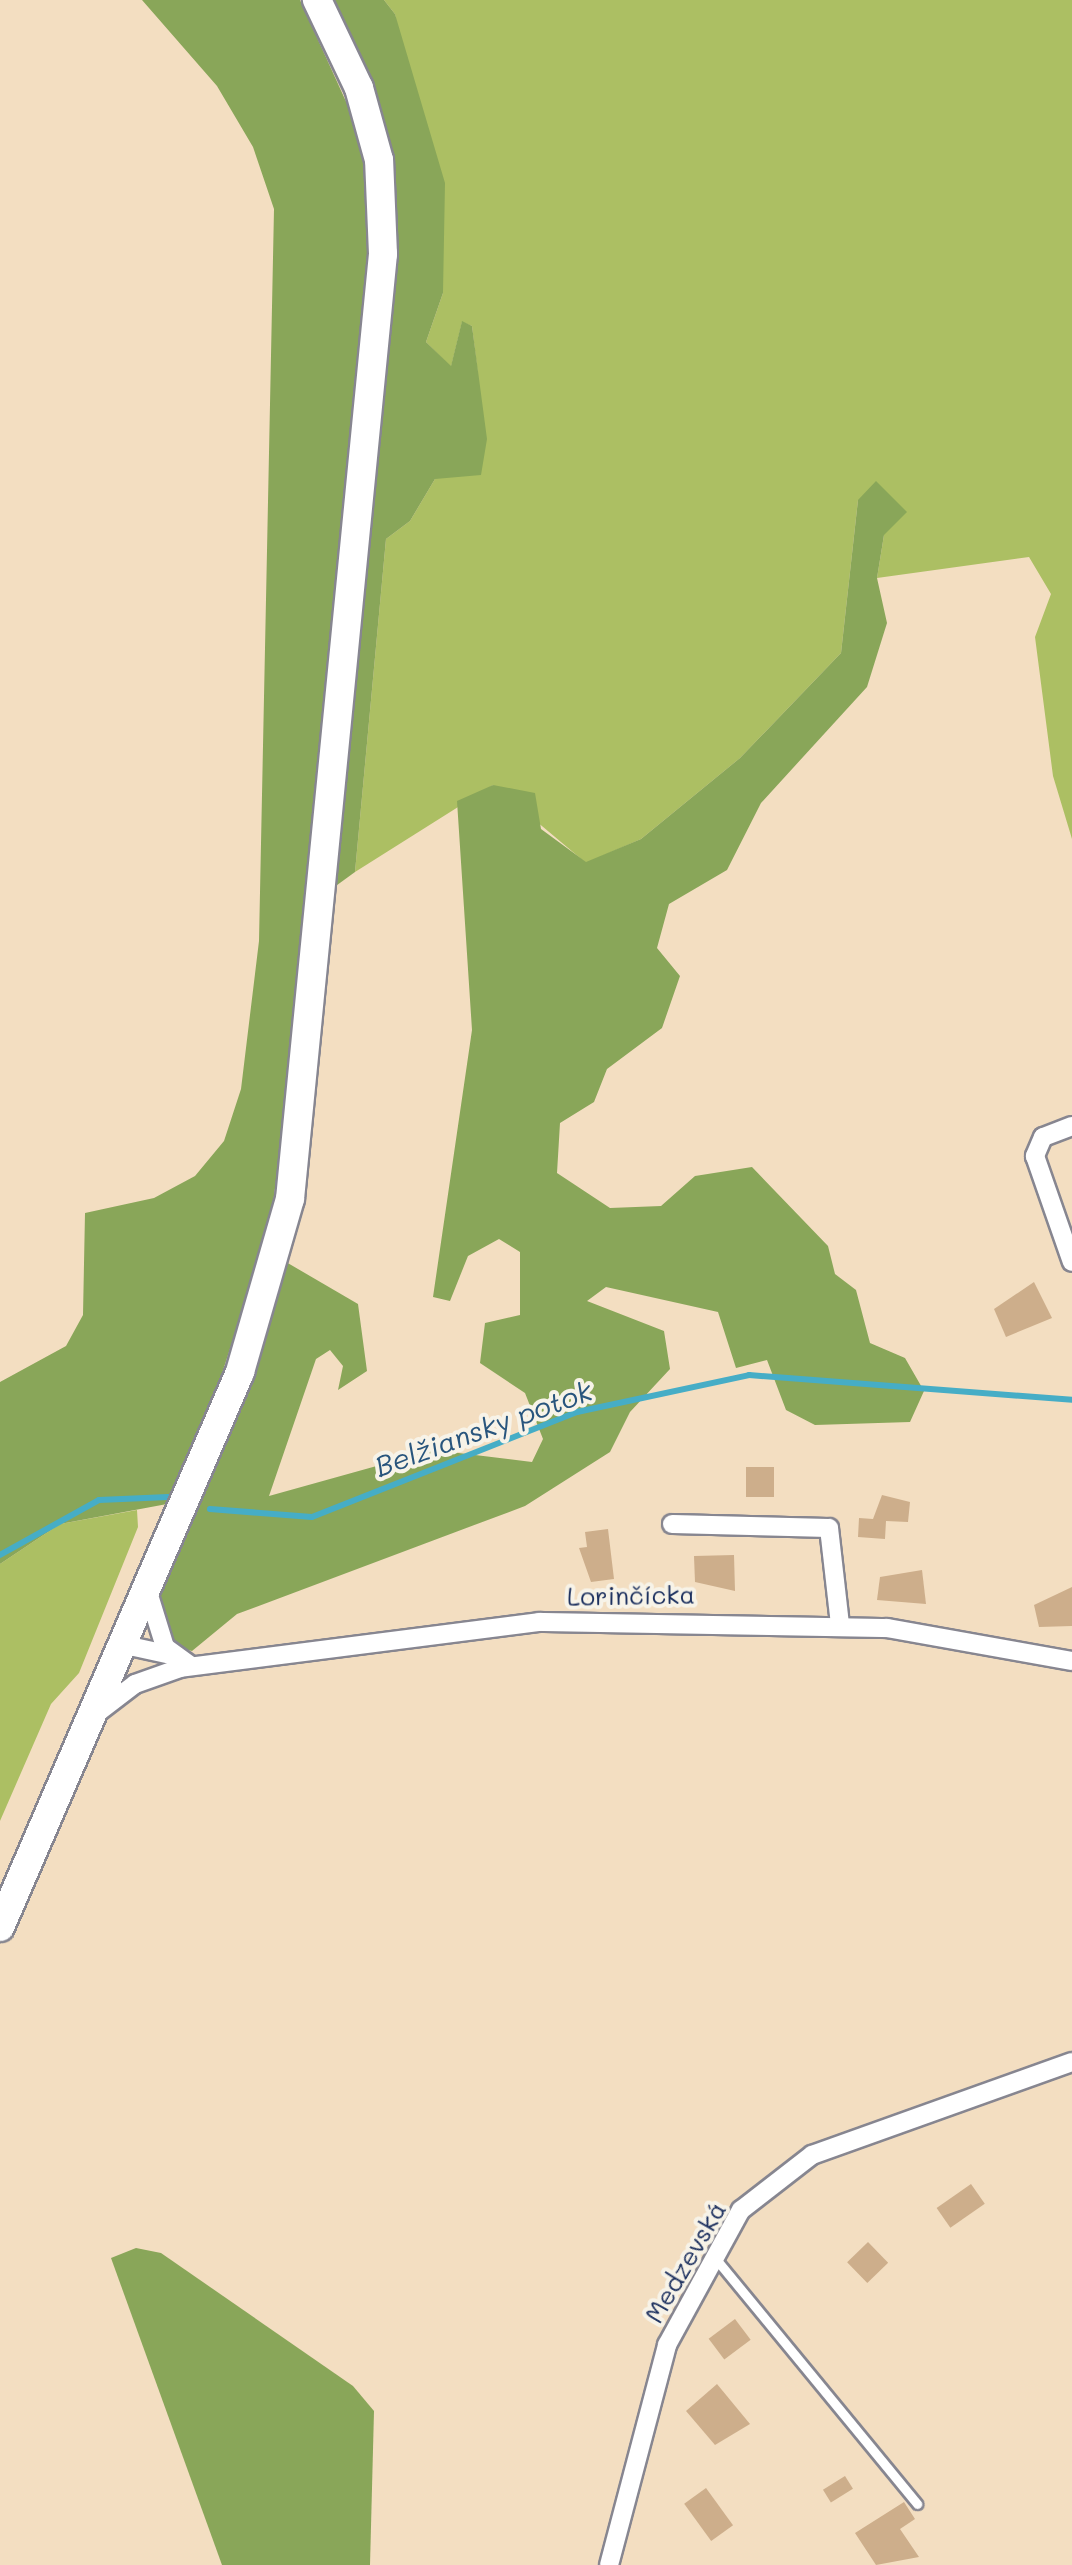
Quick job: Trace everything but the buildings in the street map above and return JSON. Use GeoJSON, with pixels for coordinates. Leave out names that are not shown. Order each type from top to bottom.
{"type":"FeatureCollection","features":[{"type":"Feature","properties":{"kind":"main road"},"geometry":{"type":"LineString","coordinates":[[0,1927],[148,1592],[264,1303],[313,1032],[383,218],[369,120],[317,0]]}},
{"type":"Feature","properties":{"kind":"street"},"geometry":{"type":"LineString","coordinates":[[1072,1126],[1043,1137],[1035,1156],[1072,1262]]}},
{"type":"Feature","properties":{"kind":"street"},"geometry":{"type":"LineString","coordinates":[[672,1524],[829,1528],[840,1625]]}},
{"type":"Feature","properties":{"kind":"street"},"geometry":{"type":"LineString","coordinates":[[148,1592],[171,1655]]}},
{"type":"Feature","properties":{"kind":"street","name":"Lorinčícka"},"geometry":{"type":"LineString","coordinates":[[94,1716],[155,1676],[191,1666],[539,1622],[840,1625],[1002,1642],[1072,1660]]}},
{"type":"Feature","properties":{"kind":"street"},"geometry":{"type":"LineString","coordinates":[[122,1653],[171,1655],[191,1666]]}},
{"type":"Feature","properties":{"kind":"street"},"geometry":{"type":"LineString","coordinates":[[122,1653],[155,1676]]}},
{"type":"Feature","properties":{"kind":"street","name":"Medzevská"},"geometry":{"type":"LineString","coordinates":[[609,2565],[667,2345],[741,2210],[812,2155],[1067,2064]]}},
{"type":"Feature","properties":{"kind":"lane"},"geometry":{"type":"LineString","coordinates":[[715,2257],[917,2504]]}},
{"type":"Feature","properties":{"kind":"green space"},"geometry":{"type":"Polygon","coordinates":[[[142,0],[300,0],[353,117],[366,174],[369,232],[313,902],[270,1226],[199,1444],[167,1504],[60,1524],[0,1564],[0,1382],[66,1346],[83,1315],[85,1213],[154,1198],[195,1176],[224,1141],[241,1089],[259,941],[274,209],[253,147],[217,86],[142,0]]]}},
{"type":"Feature","properties":{"kind":"green space"},"geometry":{"type":"Polygon","coordinates":[[[326,0],[384,0],[395,14],[445,183],[443,293],[426,342],[451,366],[462,321],[472,326],[487,439],[481,475],[435,479],[410,521],[386,539],[355,872],[333,888],[390,191],[326,0]]]}},
{"type":"Feature","properties":{"kind":"green space"},"geometry":{"type":"Polygon","coordinates":[[[384,0],[1072,0],[1072,839],[1053,776],[1035,637],[1051,594],[1029,557],[877,578],[884,535],[858,500],[841,653],[740,758],[641,839],[586,863],[493,785],[355,872],[386,539],[410,521],[435,479],[478,375],[472,326],[462,322],[451,367],[426,342],[443,293],[395,14],[384,0]]]}},
{"type":"Feature","properties":{"kind":"green space"},"geometry":{"type":"Polygon","coordinates":[[[876,481],[907,512],[884,535],[877,578],[887,623],[867,687],[761,803],[727,870],[669,904],[657,948],[680,976],[662,1028],[607,1069],[594,1102],[560,1123],[557,1173],[610,1208],[661,1206],[695,1176],[752,1167],[828,1246],[835,1274],[856,1290],[870,1343],[905,1358],[924,1391],[910,1422],[815,1425],[786,1410],[767,1360],[736,1368],[718,1312],[606,1287],[587,1301],[664,1331],[670,1369],[630,1412],[610,1452],[525,1506],[237,1614],[192,1651],[173,1646],[157,1594],[286,1262],[358,1304],[367,1371],[338,1390],[343,1366],[330,1350],[316,1359],[269,1496],[434,1450],[532,1462],[543,1439],[525,1393],[480,1363],[485,1323],[520,1315],[520,1252],[499,1239],[468,1256],[450,1301],[433,1297],[472,1030],[457,801],[493,785],[535,793],[541,829],[586,862],[641,839],[740,758],[841,653],[858,500],[876,481]]]}},
{"type":"Feature","properties":{"kind":"green space"},"geometry":{"type":"Polygon","coordinates":[[[137,1510],[138,1527],[79,1673],[51,1704],[0,1821],[0,1564],[60,1524],[137,1510]]]}},
{"type":"Feature","properties":{"kind":"green space"},"geometry":{"type":"Polygon","coordinates":[[[136,2248],[161,2253],[353,2386],[374,2411],[370,2565],[222,2565],[111,2258],[136,2248]]]}},
{"type":"Feature","properties":{"kind":"waterway","name":"Belžiansky potok"},"geometry":{"type":"LineString","coordinates":[[210,1509],[312,1517],[577,1412],[749,1375],[1072,1400]]}},
{"type":"Feature","properties":{"kind":"waterway","name":"Belžiansky potok"},"geometry":{"type":"LineString","coordinates":[[0,1555],[99,1500],[168,1497]]}}]}
